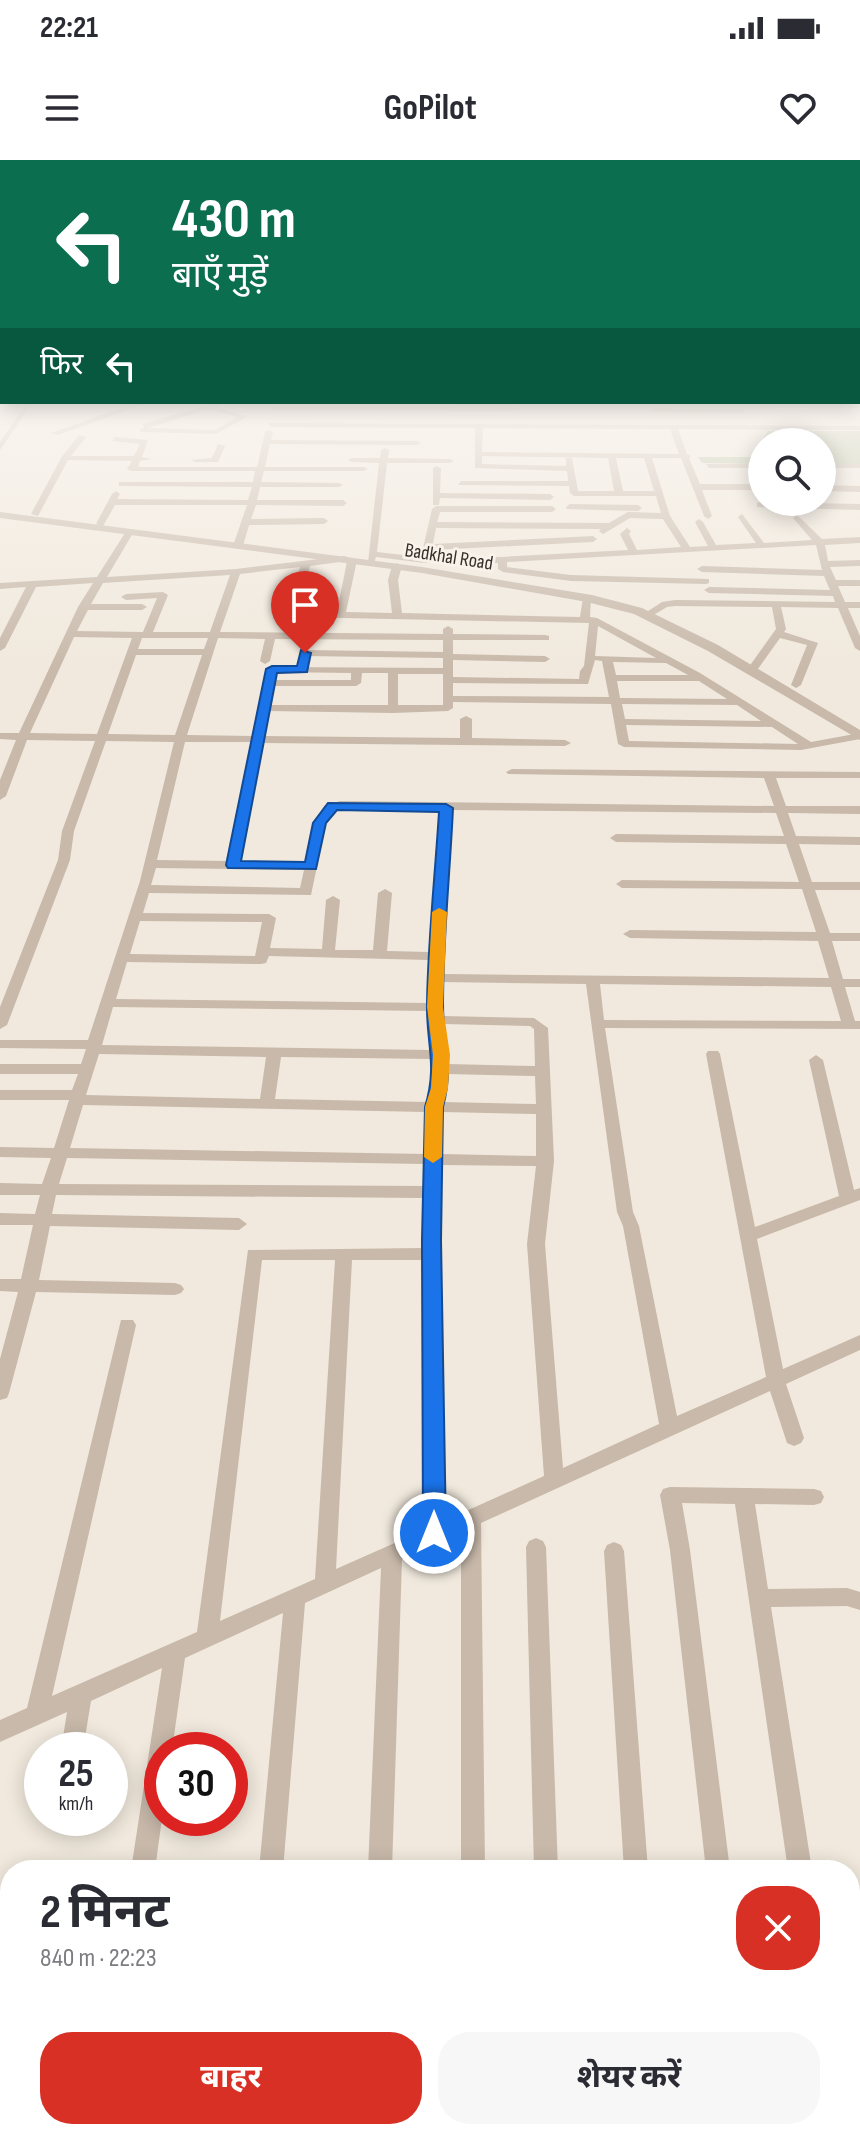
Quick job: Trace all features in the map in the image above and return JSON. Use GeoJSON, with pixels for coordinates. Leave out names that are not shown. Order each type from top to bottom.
{"type":"FeatureCollection","features":[{"type":"Feature","properties":{"kind":"street"},"geometry":{"type":"LineString","coordinates":[[35,514],[51,484]]}},
{"type":"Feature","properties":{"kind":"street"},"geometry":{"type":"LineString","coordinates":[[100,524],[122,484]]}},
{"type":"Feature","properties":{"kind":"street"},"geometry":{"type":"LineString","coordinates":[[238,544],[247,522],[254,484]]}},
{"type":"Feature","properties":{"kind":"street"},"geometry":{"type":"LineString","coordinates":[[288,484],[339,485]]}},
{"type":"Feature","properties":{"kind":"street"},"geometry":{"type":"LineString","coordinates":[[380,484],[371,558],[506,560],[580,556],[640,562],[708,585],[831,578],[860,563]]}},
{"type":"Feature","properties":{"kind":"street"},"geometry":{"type":"LineString","coordinates":[[425,560],[434,525],[436,484]]}},
{"type":"Feature","properties":{"kind":"street"},"geometry":{"type":"LineString","coordinates":[[573,484],[574,493],[660,494]]}},
{"type":"Feature","properties":{"kind":"street"},"geometry":{"type":"LineString","coordinates":[[617,484],[619,493]]}},
{"type":"Feature","properties":{"kind":"street"},"geometry":{"type":"LineString","coordinates":[[657,484],[664,512],[697,557],[712,603]]}},
{"type":"Feature","properties":{"kind":"street"},"geometry":{"type":"LineString","coordinates":[[708,516],[698,487],[748,487]]}},
{"type":"Feature","properties":{"kind":"street"},"geometry":{"type":"LineString","coordinates":[[836,488],[860,489]]}},
{"type":"Feature","properties":{"kind":"street"},"geometry":{"type":"LineString","coordinates":[[436,495],[550,493],[556,525]]}},
{"type":"Feature","properties":{"kind":"street"},"geometry":{"type":"LineString","coordinates":[[112,502],[343,503]]}},
{"type":"Feature","properties":{"kind":"street"},"geometry":{"type":"LineString","coordinates":[[836,505],[860,507]]}},
{"type":"Feature","properties":{"kind":"street"},"geometry":{"type":"LineString","coordinates":[[570,507],[664,512]]}},
{"type":"Feature","properties":{"kind":"street"},"geometry":{"type":"LineString","coordinates":[[436,509],[552,509]]}},
{"type":"Feature","properties":{"kind":"street","name":"Badkhal Road"},"geometry":{"type":"LineString","coordinates":[[0,512],[35,514],[348,560],[371,558],[397,566],[588,598],[650,613]]}},
{"type":"Feature","properties":{"kind":"street","name":"Badkhal Road"},"geometry":{"type":"LineString","coordinates":[[0,512],[129,533],[371,558],[589,595],[650,613],[754,667],[796,685],[860,725]]}},
{"type":"Feature","properties":{"kind":"street"},"geometry":{"type":"LineString","coordinates":[[580,556],[578,549],[628,515],[664,512]]}},
{"type":"Feature","properties":{"kind":"street"},"geometry":{"type":"LineString","coordinates":[[742,517],[762,546]]}},
{"type":"Feature","properties":{"kind":"street"},"geometry":{"type":"LineString","coordinates":[[797,518],[820,543],[860,648]]}},
{"type":"Feature","properties":{"kind":"street"},"geometry":{"type":"LineString","coordinates":[[247,522],[324,521]]}},
{"type":"Feature","properties":{"kind":"street"},"geometry":{"type":"LineString","coordinates":[[699,522],[714,549]]}},
{"type":"Feature","properties":{"kind":"street"},"geometry":{"type":"LineString","coordinates":[[434,525],[611,526]]}},
{"type":"Feature","properties":{"kind":"street"},"geometry":{"type":"LineString","coordinates":[[627,531],[624,534],[640,562]]}},
{"type":"Feature","properties":{"kind":"street"},"geometry":{"type":"LineString","coordinates":[[0,796],[21,736],[83,607],[129,533]]}},
{"type":"Feature","properties":{"kind":"street"},"geometry":{"type":"LineString","coordinates":[[430,547],[593,539]]}},
{"type":"Feature","properties":{"kind":"street"},"geometry":{"type":"LineString","coordinates":[[599,559],[640,562],[697,557],[714,549],[860,540]]}},
{"type":"Feature","properties":{"kind":"street"},"geometry":{"type":"LineString","coordinates":[[505,544],[503,569],[571,578],[640,562],[697,557],[860,583]]}},
{"type":"Feature","properties":{"kind":"street"},"geometry":{"type":"LineString","coordinates":[[0,586],[236,572],[348,560],[341,614]]}},
{"type":"Feature","properties":{"kind":"street"},"geometry":{"type":"LineString","coordinates":[[286,636],[305,566]]}},
{"type":"Feature","properties":{"kind":"street"},"geometry":{"type":"LineString","coordinates":[[397,566],[393,580],[397,615]]}},
{"type":"Feature","properties":{"kind":"street"},"geometry":{"type":"LineString","coordinates":[[0,1393],[29,1285],[49,1189],[143,889],[181,737],[236,572]]}},
{"type":"Feature","properties":{"kind":"street"},"geometry":{"type":"LineString","coordinates":[[0,648],[32,585]]}},
{"type":"Feature","properties":{"kind":"street"},"geometry":{"type":"LineString","coordinates":[[0,1025],[64,860],[68,831],[132,652],[163,595],[126,597]]}},
{"type":"Feature","properties":{"kind":"street"},"geometry":{"type":"LineString","coordinates":[[233,865],[272,669],[393,670],[584,682],[585,671],[589,667],[588,598]]}},
{"type":"Feature","properties":{"kind":"street"},"geometry":{"type":"LineString","coordinates":[[650,613],[665,604],[860,605]]}},
{"type":"Feature","properties":{"kind":"street"},"geometry":{"type":"LineString","coordinates":[[754,667],[781,629],[776,604]]}},
{"type":"Feature","properties":{"kind":"street"},"geometry":{"type":"LineString","coordinates":[[83,607],[158,608]]}},
{"type":"Feature","properties":{"kind":"street"},"geometry":{"type":"LineString","coordinates":[[292,614],[589,620],[701,678],[810,746]]}},
{"type":"Feature","properties":{"kind":"street"},"geometry":{"type":"LineString","coordinates":[[265,708],[448,708],[449,618]]}},
{"type":"Feature","properties":{"kind":"street"},"geometry":{"type":"LineString","coordinates":[[70,634],[545,638]]}},
{"type":"Feature","properties":{"kind":"street"},"geometry":{"type":"LineString","coordinates":[[778,634],[813,643],[796,685]]}},
{"type":"Feature","properties":{"kind":"street"},"geometry":{"type":"LineString","coordinates":[[265,661],[271,636]]}},
{"type":"Feature","properties":{"kind":"street"},"geometry":{"type":"LineString","coordinates":[[303,670],[308,636]]}},
{"type":"Feature","properties":{"kind":"street"},"geometry":{"type":"LineString","coordinates":[[132,652],[209,652]]}},
{"type":"Feature","properties":{"kind":"street"},"geometry":{"type":"LineString","coordinates":[[305,653],[545,659]]}},
{"type":"Feature","properties":{"kind":"street"},"geometry":{"type":"LineString","coordinates":[[588,657],[670,661]]}},
{"type":"Feature","properties":{"kind":"street"},"geometry":{"type":"LineString","coordinates":[[607,658],[624,744],[810,746],[860,736]]}},
{"type":"Feature","properties":{"kind":"street","name":"Badkhal Road"},"geometry":{"type":"LineString","coordinates":[[754,667],[860,736]]}},
{"type":"Feature","properties":{"kind":"street"},"geometry":{"type":"LineString","coordinates":[[269,683],[356,683],[357,669]]}},
{"type":"Feature","properties":{"kind":"street"},"geometry":{"type":"LineString","coordinates":[[393,670],[393,710]]}},
{"type":"Feature","properties":{"kind":"street"},"geometry":{"type":"LineString","coordinates":[[611,678],[701,678]]}},
{"type":"Feature","properties":{"kind":"street"},"geometry":{"type":"LineString","coordinates":[[448,699],[736,702]]}},
{"type":"Feature","properties":{"kind":"street"},"geometry":{"type":"LineString","coordinates":[[466,719],[466,739]]}},
{"type":"Feature","properties":{"kind":"street"},"geometry":{"type":"LineString","coordinates":[[619,722],[775,724]]}},
{"type":"Feature","properties":{"kind":"street"},"geometry":{"type":"LineString","coordinates":[[0,736],[466,739],[565,743]]}},
{"type":"Feature","properties":{"kind":"street"},"geometry":{"type":"LineString","coordinates":[[512,772],[860,775]]}},
{"type":"Feature","properties":{"kind":"street"},"geometry":{"type":"LineString","coordinates":[[597,1024],[854,1025],[769,774]]}},
{"type":"Feature","properties":{"kind":"street"},"geometry":{"type":"LineString","coordinates":[[143,889],[306,892],[320,823],[333,806],[860,810]]}},
{"type":"Feature","properties":{"kind":"street"},"geometry":{"type":"LineString","coordinates":[[434,1533],[433,1161],[434,1107],[440,1088],[436,978],[446,808]]}},
{"type":"Feature","properties":{"kind":"street"},"geometry":{"type":"LineString","coordinates":[[616,838],[860,841]]}},
{"type":"Feature","properties":{"kind":"street"},"geometry":{"type":"LineString","coordinates":[[150,864],[311,866]]}},
{"type":"Feature","properties":{"kind":"street"},"geometry":{"type":"LineString","coordinates":[[622,884],[860,886]]}},
{"type":"Feature","properties":{"kind":"street"},"geometry":{"type":"LineString","coordinates":[[380,954],[385,893]]}},
{"type":"Feature","properties":{"kind":"street"},"geometry":{"type":"LineString","coordinates":[[328,953],[333,900]]}},
{"type":"Feature","properties":{"kind":"street"},"geometry":{"type":"LineString","coordinates":[[122,958],[261,960],[269,918],[134,917]]}},
{"type":"Feature","properties":{"kind":"street"},"geometry":{"type":"LineString","coordinates":[[630,934],[860,937]]}},
{"type":"Feature","properties":{"kind":"street"},"geometry":{"type":"LineString","coordinates":[[263,952],[437,956]]}},
{"type":"Feature","properties":{"kind":"street"},"geometry":{"type":"LineString","coordinates":[[436,978],[860,983]]}},
{"type":"Feature","properties":{"kind":"street"},"geometry":{"type":"LineString","coordinates":[[593,979],[625,1212],[631,1226],[670,1430]]}},
{"type":"Feature","properties":{"kind":"street"},"geometry":{"type":"LineString","coordinates":[[107,1003],[436,1014],[534,1022],[541,1028],[546,1161],[542,1220],[536,1244],[554,1480]]}},
{"type":"Feature","properties":{"kind":"street"},"geometry":{"type":"LineString","coordinates":[[0,1044],[274,1052],[543,1071]]}},
{"type":"Feature","properties":{"kind":"street"},"geometry":{"type":"LineString","coordinates":[[267,1104],[274,1052]]}},
{"type":"Feature","properties":{"kind":"street"},"geometry":{"type":"LineString","coordinates":[[713,1054],[776,1382],[794,1438]]}},
{"type":"Feature","properties":{"kind":"street"},"geometry":{"type":"LineString","coordinates":[[747,1236],[854,1196],[816,1060]]}},
{"type":"Feature","properties":{"kind":"street"},"geometry":{"type":"LineString","coordinates":[[0,1069],[87,1069]]}},
{"type":"Feature","properties":{"kind":"street"},"geometry":{"type":"LineString","coordinates":[[0,1095],[544,1109]]}},
{"type":"Feature","properties":{"kind":"street"},"geometry":{"type":"LineString","coordinates":[[0,1152],[546,1161]]}},
{"type":"Feature","properties":{"kind":"street"},"geometry":{"type":"LineString","coordinates":[[0,1189],[433,1192]]}},
{"type":"Feature","properties":{"kind":"street"},"geometry":{"type":"LineString","coordinates":[[0,1219],[239,1224]]}},
{"type":"Feature","properties":{"kind":"street"},"geometry":{"type":"LineString","coordinates":[[207,1636],[254,1254],[432,1254]]}},
{"type":"Feature","properties":{"kind":"street"},"geometry":{"type":"LineString","coordinates":[[325,1583],[344,1254]]}},
{"type":"Feature","properties":{"kind":"street"},"geometry":{"type":"LineString","coordinates":[[0,1285],[175,1289]]}},
{"type":"Feature","properties":{"kind":"street"},"geometry":{"type":"LineString","coordinates":[[37,1715],[127,1325]]}},
{"type":"Feature","properties":{"kind":"street"},"geometry":{"type":"LineString","coordinates":[[0,1731],[860,1342]]}},
{"type":"Feature","properties":{"kind":"street"},"geometry":{"type":"LineString","coordinates":[[717,1860],[680,1550],[670,1495],[814,1497]]}},
{"type":"Feature","properties":{"kind":"street"},"geometry":{"type":"LineString","coordinates":[[744,1497],[798,1860]]}},
{"type":"Feature","properties":{"kind":"street"},"geometry":{"type":"LineString","coordinates":[[471,1516],[473,1860]]}},
{"type":"Feature","properties":{"kind":"street"},"geometry":{"type":"LineString","coordinates":[[536,1547],[546,1860]]}},
{"type":"Feature","properties":{"kind":"street"},"geometry":{"type":"LineString","coordinates":[[614,1551],[635,1860]]}},
{"type":"Feature","properties":{"kind":"street"},"geometry":{"type":"LineString","coordinates":[[380,1860],[392,1552]]}},
{"type":"Feature","properties":{"kind":"street"},"geometry":{"type":"LineString","coordinates":[[272,1860],[295,1597]]}},
{"type":"Feature","properties":{"kind":"street"},"geometry":{"type":"LineString","coordinates":[[759,1598],[847,1597],[860,1601]]}},
{"type":"Feature","properties":{"kind":"street"},"geometry":{"type":"LineString","coordinates":[[144,1860],[175,1652]]}},
{"type":"Feature","properties":{"kind":"street"},"geometry":{"type":"LineString","coordinates":[[75,1732],[81,1694]]}},
{"type":"Feature","properties":{"kind":"slow traffic"},"geometry":{"type":"LineString","coordinates":[[433,1157],[434,1107],[440,1088],[441,1055],[435,1007],[439,912]]}},
{"type":"Feature","properties":{"kind":"route"},"geometry":{"type":"LineString","coordinates":[[305,653],[303,670],[272,669],[233,865],[311,866],[320,823],[333,806],[446,808],[435,1007],[441,1055],[440,1088],[434,1107],[432,1240],[434,1533]]}}]}
